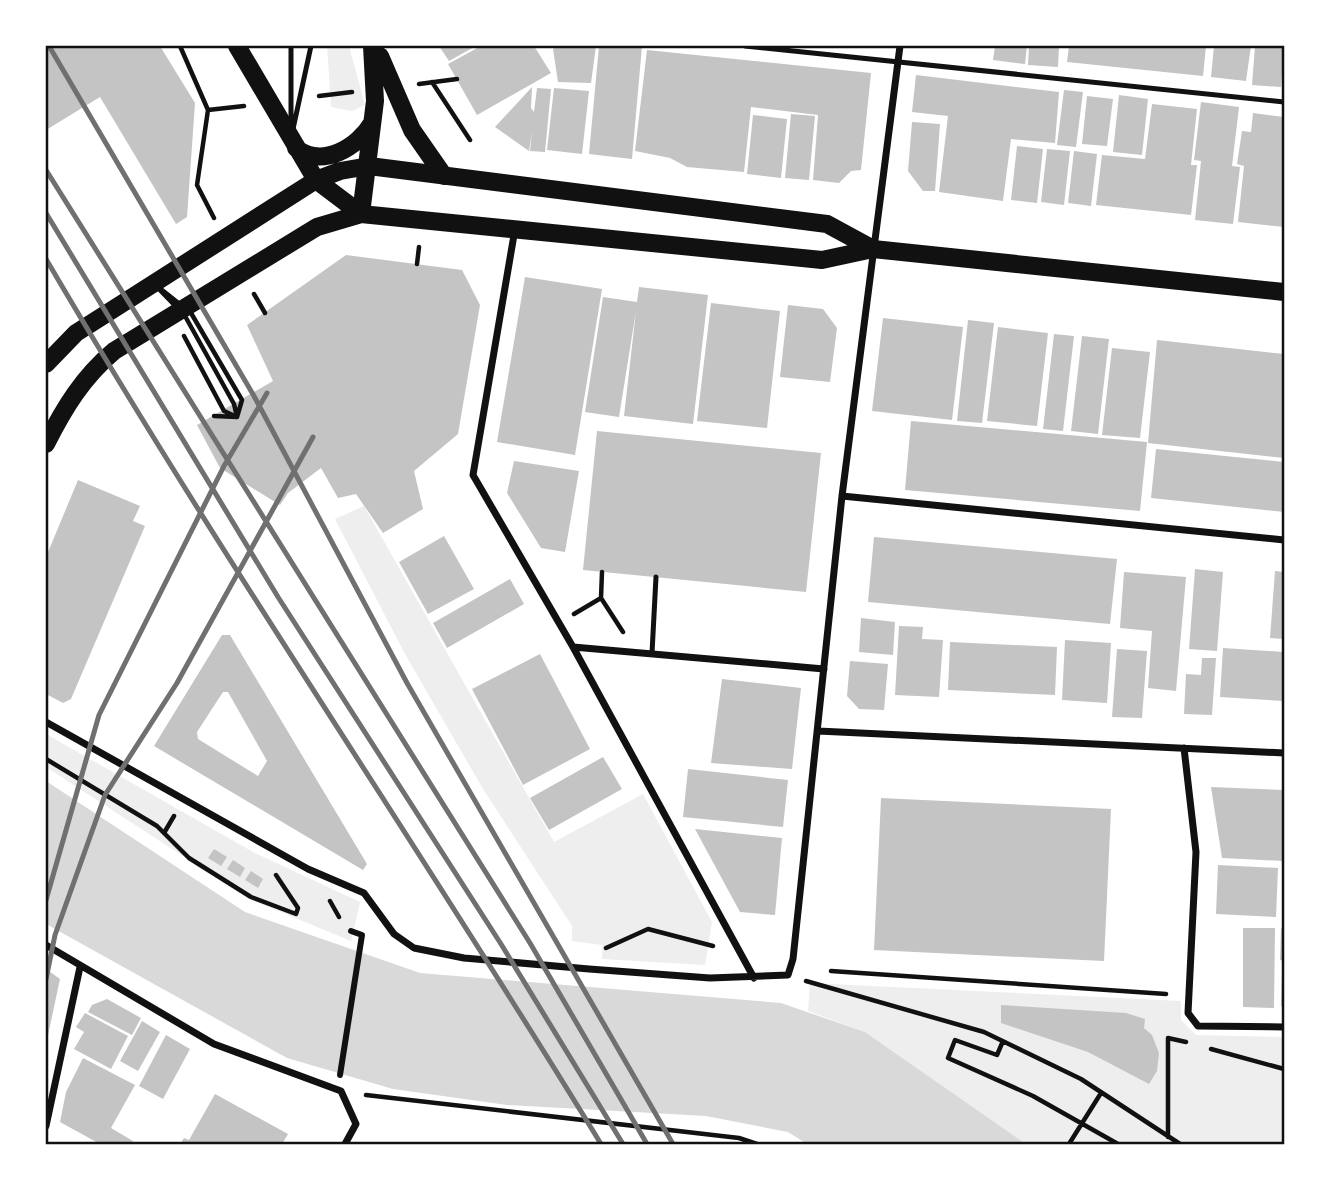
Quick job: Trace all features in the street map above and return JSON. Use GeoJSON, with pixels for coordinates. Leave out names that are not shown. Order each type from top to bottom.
{"type":"FeatureCollection","features":[{"type":"Feature","properties":{"kind":"main road"},"geometry":{"type":"LineString","coordinates":[[237,46],[317,180],[361,214]]}},
{"type":"Feature","properties":{"kind":"main road"},"geometry":{"type":"LineString","coordinates":[[361,214],[369,166],[376,84],[374,46]]}},
{"type":"Feature","properties":{"kind":"main road"},"geometry":{"type":"LineString","coordinates":[[374,46],[412,130],[444,176]]}},
{"type":"Feature","properties":{"kind":"main road"},"geometry":{"type":"LineString","coordinates":[[293,143],[308,155],[336,153],[358,142],[373,121]]}},
{"type":"Feature","properties":{"kind":"main road"},"geometry":{"type":"LineString","coordinates":[[46,365],[76,333],[317,180],[340,171],[369,166],[827,223],[873,248]]}},
{"type":"Feature","properties":{"kind":"main road"},"geometry":{"type":"LineString","coordinates":[[46,444],[78,388],[93,368],[114,351],[317,227],[361,214],[822,260],[873,248],[1284,292]]}},
{"type":"Feature","properties":{"kind":"street"},"geometry":{"type":"LineString","coordinates":[[46,722],[308,869],[364,893],[394,934],[414,948],[464,958],[696,977],[754,978],[788,975],[793,959],[842,496],[900,46]]}},
{"type":"Feature","properties":{"kind":"street"},"geometry":{"type":"LineString","coordinates":[[515,229],[473,474],[573,647],[754,978]]}},
{"type":"Feature","properties":{"kind":"street"},"geometry":{"type":"LineString","coordinates":[[842,496],[1284,540]]}},
{"type":"Feature","properties":{"kind":"street"},"geometry":{"type":"LineString","coordinates":[[573,647],[824,669]]}},
{"type":"Feature","properties":{"kind":"street"},"geometry":{"type":"LineString","coordinates":[[818,731],[1284,753]]}},
{"type":"Feature","properties":{"kind":"street"},"geometry":{"type":"LineString","coordinates":[[1184,748],[1196,852],[1188,1013],[1198,1026],[1284,1027]]}},
{"type":"Feature","properties":{"kind":"street"},"geometry":{"type":"LineString","coordinates":[[340,1075],[362,935],[351,932]]}},
{"type":"Feature","properties":{"kind":"street"},"geometry":{"type":"LineString","coordinates":[[46,946],[214,1044],[341,1091],[356,1124],[345,1144]]}},
{"type":"Feature","properties":{"kind":"street"},"geometry":{"type":"LineString","coordinates":[[46,1126],[80,967]]}},
{"type":"Feature","properties":{"kind":"lane"},"geometry":{"type":"LineString","coordinates":[[291,46],[293,143]]}},
{"type":"Feature","properties":{"kind":"lane"},"geometry":{"type":"LineString","coordinates":[[293,143],[311,46]]}},
{"type":"Feature","properties":{"kind":"lane"},"geometry":{"type":"LineString","coordinates":[[745,46],[897,64],[1284,102]]}},
{"type":"Feature","properties":{"kind":"lane"},"geometry":{"type":"LineString","coordinates":[[652,653],[656,577]]}},
{"type":"Feature","properties":{"kind":"path"},"geometry":{"type":"LineString","coordinates":[[180,46],[208,110]]}},
{"type":"Feature","properties":{"kind":"path"},"geometry":{"type":"LineString","coordinates":[[432,82],[470,140]]}},
{"type":"Feature","properties":{"kind":"path"},"geometry":{"type":"LineString","coordinates":[[417,264],[419,247]]}},
{"type":"Feature","properties":{"kind":"path"},"geometry":{"type":"LineString","coordinates":[[191,313],[242,400],[237,417]]}},
{"type":"Feature","properties":{"kind":"path"},"geometry":{"type":"LineString","coordinates":[[185,316],[234,404],[237,417]]}},
{"type":"Feature","properties":{"kind":"path"},"geometry":{"type":"LineString","coordinates":[[181,332],[223,411],[237,417]]}},
{"type":"Feature","properties":{"kind":"path"},"geometry":{"type":"LineString","coordinates":[[214,416],[237,417]]}},
{"type":"Feature","properties":{"kind":"path"},"geometry":{"type":"LineString","coordinates":[[602,572],[601,598],[633,652]]}},
{"type":"Feature","properties":{"kind":"path"},"geometry":{"type":"LineString","coordinates":[[559,623],[601,598]]}},
{"type":"Feature","properties":{"kind":"path"},"geometry":{"type":"LineString","coordinates":[[46,759],[157,826],[189,858],[251,897],[296,914],[298,908],[273,872]]}},
{"type":"Feature","properties":{"kind":"path"},"geometry":{"type":"LineString","coordinates":[[164,833],[174,815]]}},
{"type":"Feature","properties":{"kind":"path"},"geometry":{"type":"LineString","coordinates":[[595,954],[648,929],[715,946]]}},
{"type":"Feature","properties":{"kind":"path"},"geometry":{"type":"LineString","coordinates":[[831,971],[1166,994]]}},
{"type":"Feature","properties":{"kind":"path"},"geometry":{"type":"LineString","coordinates":[[788,975],[984,1032],[1081,1079],[1180,1144]]}},
{"type":"Feature","properties":{"kind":"path"},"geometry":{"type":"LineString","coordinates":[[1168,1137],[1168,1038],[1194,1044]]}},
{"type":"Feature","properties":{"kind":"path"},"geometry":{"type":"LineString","coordinates":[[1003,1041],[996,1055],[955,1040],[948,1058],[1009,1084],[1118,1144]]}},
{"type":"Feature","properties":{"kind":"path"},"geometry":{"type":"LineString","coordinates":[[1207,1048],[1284,1069]]}},
{"type":"Feature","properties":{"kind":"path"},"geometry":{"type":"LineString","coordinates":[[341,1091],[724,1136],[757,1144]]}},
{"type":"Feature","properties":{"kind":"path"},"geometry":{"type":"LineString","coordinates":[[1069,1144],[1101,1093]]}},
{"type":"Feature","properties":{"kind":"path"},"geometry":{"type":"LineString","coordinates":[[724,1136],[731,1144]]}},
{"type":"Feature","properties":{"kind":"shaded area"},"geometry":{"type":"Polygon","coordinates":[[[327,46],[349,46],[365,105],[352,111],[331,107],[327,46]]]}},
{"type":"Feature","properties":{"kind":"shaded area"},"geometry":{"type":"Polygon","coordinates":[[[364,506],[554,842],[643,794],[712,922],[705,965],[602,959],[602,945],[572,941],[572,926],[483,789],[405,654],[335,519],[364,506]]]}},
{"type":"Feature","properties":{"kind":"shaded area"},"geometry":{"type":"Polygon","coordinates":[[[46,734],[253,852],[360,902],[351,941],[249,899],[46,767],[46,734]]]}},
{"type":"Feature","properties":{"kind":"shaded area"},"geometry":{"type":"Polygon","coordinates":[[[46,781],[245,912],[420,973],[781,1003],[865,1032],[1026,1144],[807,1144],[788,1132],[706,1116],[507,1105],[393,1089],[287,1058],[46,924],[46,781]]]}},
{"type":"Feature","properties":{"kind":"shaded area"},"geometry":{"type":"Polygon","coordinates":[[[810,983],[1181,1001],[1181,1020],[1196,1035],[1284,1037],[1284,1144],[1026,1144],[865,1032],[808,1011],[810,983]]]}},
{"type":"Feature","properties":{"kind":"building"},"geometry":{"type":"Polygon","coordinates":[[[46,46],[160,46],[195,103],[187,217],[176,224],[100,97],[46,130],[46,46]]]}},
{"type":"Feature","properties":{"kind":"building"},"geometry":{"type":"Polygon","coordinates":[[[439,46],[476,46],[449,61],[439,46]]]}},
{"type":"Feature","properties":{"kind":"building"},"geometry":{"type":"Polygon","coordinates":[[[481,46],[534,46],[551,73],[477,115],[448,64],[481,46]]]}},
{"type":"Feature","properties":{"kind":"building"},"geometry":{"type":"Polygon","coordinates":[[[558,46],[596,46],[591,83],[558,82],[553,49],[558,46]]]}},
{"type":"Feature","properties":{"kind":"building"},"geometry":{"type":"Polygon","coordinates":[[[599,46],[642,46],[632,159],[589,154],[599,46]]]}},
{"type":"Feature","properties":{"kind":"building"},"geometry":{"type":"Polygon","coordinates":[[[995,46],[1027,46],[1025,64],[993,60],[995,46]]]}},
{"type":"Feature","properties":{"kind":"building"},"geometry":{"type":"Polygon","coordinates":[[[1029,46],[1059,46],[1058,67],[1028,65],[1029,46]]]}},
{"type":"Feature","properties":{"kind":"building"},"geometry":{"type":"Polygon","coordinates":[[[1069,46],[1206,46],[1203,76],[1067,62],[1069,46]]]}},
{"type":"Feature","properties":{"kind":"building"},"geometry":{"type":"Polygon","coordinates":[[[1214,46],[1251,46],[1246,81],[1211,77],[1214,46]]]}},
{"type":"Feature","properties":{"kind":"building"},"geometry":{"type":"Polygon","coordinates":[[[1255,46],[1284,46],[1281,87],[1252,85],[1255,46]]]}},
{"type":"Feature","properties":{"kind":"building"},"geometry":{"type":"Polygon","coordinates":[[[647,50],[871,73],[861,170],[851,171],[839,183],[813,180],[818,115],[751,107],[744,172],[687,167],[670,158],[635,151],[647,50]]]}},
{"type":"Feature","properties":{"kind":"building"},"geometry":{"type":"Polygon","coordinates":[[[916,75],[1059,92],[1055,143],[1011,139],[1003,201],[939,192],[948,116],[912,112],[916,75]]]}},
{"type":"Feature","properties":{"kind":"building"},"geometry":{"type":"Polygon","coordinates":[[[532,87],[531,108],[534,112],[537,88],[551,89],[545,152],[530,151],[532,132],[529,151],[495,127],[532,87]]]}},
{"type":"Feature","properties":{"kind":"building"},"geometry":{"type":"Polygon","coordinates":[[[554,88],[589,91],[582,154],[547,150],[554,88]]]}},
{"type":"Feature","properties":{"kind":"building"},"geometry":{"type":"Polygon","coordinates":[[[1064,90],[1083,92],[1076,147],[1057,145],[1064,90]]]}},
{"type":"Feature","properties":{"kind":"building"},"geometry":{"type":"Polygon","coordinates":[[[1119,95],[1148,99],[1142,155],[1113,152],[1119,95]]]}},
{"type":"Feature","properties":{"kind":"building"},"geometry":{"type":"Polygon","coordinates":[[[1087,96],[1113,99],[1107,146],[1082,144],[1087,96]]]}},
{"type":"Feature","properties":{"kind":"building"},"geometry":{"type":"Polygon","coordinates":[[[1201,102],[1239,107],[1232,166],[1240,167],[1233,224],[1195,220],[1201,161],[1194,160],[1201,102]]]}},
{"type":"Feature","properties":{"kind":"building"},"geometry":{"type":"Polygon","coordinates":[[[1152,104],[1197,109],[1191,165],[1197,165],[1191,215],[1096,205],[1102,155],[1145,159],[1152,104]]]}},
{"type":"Feature","properties":{"kind":"building"},"geometry":{"type":"Polygon","coordinates":[[[1253,113],[1284,117],[1284,227],[1238,222],[1244,166],[1237,164],[1242,131],[1251,132],[1253,113]]]}},
{"type":"Feature","properties":{"kind":"building"},"geometry":{"type":"Polygon","coordinates":[[[791,114],[815,116],[809,180],[785,178],[791,114]]]}},
{"type":"Feature","properties":{"kind":"building"},"geometry":{"type":"Polygon","coordinates":[[[753,115],[787,119],[781,178],[747,174],[753,115]]]}},
{"type":"Feature","properties":{"kind":"building"},"geometry":{"type":"Polygon","coordinates":[[[912,122],[940,124],[935,191],[923,191],[908,171],[912,122]]]}},
{"type":"Feature","properties":{"kind":"building"},"geometry":{"type":"Polygon","coordinates":[[[1017,146],[1043,149],[1037,203],[1011,200],[1017,146]]]}},
{"type":"Feature","properties":{"kind":"building"},"geometry":{"type":"Polygon","coordinates":[[[1047,149],[1070,151],[1064,205],[1041,202],[1047,149]]]}},
{"type":"Feature","properties":{"kind":"building"},"geometry":{"type":"Polygon","coordinates":[[[1074,151],[1097,154],[1091,206],[1068,203],[1074,151]]]}},
{"type":"Feature","properties":{"kind":"building"},"geometry":{"type":"Polygon","coordinates":[[[346,255],[462,270],[480,305],[458,434],[414,471],[423,509],[383,533],[356,494],[338,498],[321,468],[288,493],[280,505],[220,468],[197,425],[273,381],[247,325],[346,255]]]}},
{"type":"Feature","properties":{"kind":"building"},"geometry":{"type":"Polygon","coordinates":[[[525,277],[602,289],[575,455],[497,442],[525,277]]]}},
{"type":"Feature","properties":{"kind":"building"},"geometry":{"type":"Polygon","coordinates":[[[639,287],[708,295],[693,424],[624,416],[636,311],[619,417],[585,412],[603,297],[637,302],[639,287]]]}},
{"type":"Feature","properties":{"kind":"building"},"geometry":{"type":"Polygon","coordinates":[[[711,303],[780,311],[767,428],[697,421],[711,303]]]}},
{"type":"Feature","properties":{"kind":"building"},"geometry":{"type":"Polygon","coordinates":[[[788,305],[823,309],[837,328],[830,382],[780,377],[788,305]]]}},
{"type":"Feature","properties":{"kind":"building"},"geometry":{"type":"Polygon","coordinates":[[[883,318],[963,327],[952,420],[872,411],[883,318]]]}},
{"type":"Feature","properties":{"kind":"building"},"geometry":{"type":"Polygon","coordinates":[[[968,320],[994,323],[982,423],[957,421],[968,320]]]}},
{"type":"Feature","properties":{"kind":"building"},"geometry":{"type":"Polygon","coordinates":[[[998,327],[1048,333],[1037,426],[987,421],[998,327]]]}},
{"type":"Feature","properties":{"kind":"building"},"geometry":{"type":"Polygon","coordinates":[[[1054,334],[1074,336],[1063,431],[1043,429],[1054,334]]]}},
{"type":"Feature","properties":{"kind":"building"},"geometry":{"type":"Polygon","coordinates":[[[1082,336],[1109,339],[1098,434],[1071,431],[1082,336]]]}},
{"type":"Feature","properties":{"kind":"building"},"geometry":{"type":"Polygon","coordinates":[[[1157,340],[1284,354],[1284,458],[1148,443],[1157,340]]]}},
{"type":"Feature","properties":{"kind":"building"},"geometry":{"type":"Polygon","coordinates":[[[1112,348],[1150,352],[1140,438],[1102,435],[1112,348]]]}},
{"type":"Feature","properties":{"kind":"building"},"geometry":{"type":"Polygon","coordinates":[[[911,421],[1147,442],[1140,511],[905,490],[911,421]]]}},
{"type":"Feature","properties":{"kind":"building"},"geometry":{"type":"Polygon","coordinates":[[[597,431],[821,453],[806,592],[583,570],[597,431]]]}},
{"type":"Feature","properties":{"kind":"building"},"geometry":{"type":"Polygon","coordinates":[[[1156,449],[1284,462],[1284,512],[1151,498],[1156,449]]]}},
{"type":"Feature","properties":{"kind":"building"},"geometry":{"type":"Polygon","coordinates":[[[514,461],[579,471],[565,552],[541,548],[507,493],[514,461]]]}},
{"type":"Feature","properties":{"kind":"building"},"geometry":{"type":"Polygon","coordinates":[[[78,480],[140,506],[133,521],[145,526],[71,699],[63,703],[46,694],[46,557],[78,480]]]}},
{"type":"Feature","properties":{"kind":"building"},"geometry":{"type":"Polygon","coordinates":[[[444,536],[474,589],[428,614],[399,562],[444,536]]]}},
{"type":"Feature","properties":{"kind":"building"},"geometry":{"type":"Polygon","coordinates":[[[874,537],[1117,559],[1110,624],[868,602],[874,537]]]}},
{"type":"Feature","properties":{"kind":"building"},"geometry":{"type":"Polygon","coordinates":[[[1195,569],[1223,572],[1217,651],[1189,649],[1195,569]]]}},
{"type":"Feature","properties":{"kind":"building"},"geometry":{"type":"Polygon","coordinates":[[[1275,571],[1284,572],[1284,639],[1270,638],[1275,571]]]}},
{"type":"Feature","properties":{"kind":"building"},"geometry":{"type":"Polygon","coordinates":[[[1124,572],[1186,577],[1176,691],[1148,688],[1152,631],[1120,628],[1124,572]]]}},
{"type":"Feature","properties":{"kind":"building"},"geometry":{"type":"Polygon","coordinates":[[[510,579],[524,604],[447,648],[433,623],[510,579]]]}},
{"type":"Feature","properties":{"kind":"building"},"geometry":{"type":"Polygon","coordinates":[[[861,618],[895,622],[893,655],[859,652],[861,618]]]}},
{"type":"Feature","properties":{"kind":"building"},"geometry":{"type":"Polygon","coordinates":[[[899,626],[923,627],[922,639],[943,640],[939,697],[895,695],[899,626]]]}},
{"type":"Feature","properties":{"kind":"building"},"geometry":{"type":"Polygon","coordinates":[[[222,635],[230,635],[367,864],[363,870],[154,746],[222,635]],[[223,692],[197,732],[198,739],[258,776],[267,761],[228,692],[223,692]]]}},
{"type":"Feature","properties":{"kind":"building"},"geometry":{"type":"Polygon","coordinates":[[[1065,640],[1111,643],[1107,703],[1062,700],[1065,640]]]}},
{"type":"Feature","properties":{"kind":"building"},"geometry":{"type":"Polygon","coordinates":[[[950,642],[1057,647],[1055,695],[948,690],[950,642]]]}},
{"type":"Feature","properties":{"kind":"building"},"geometry":{"type":"Polygon","coordinates":[[[1223,648],[1284,652],[1284,701],[1220,697],[1223,648]]]}},
{"type":"Feature","properties":{"kind":"building"},"geometry":{"type":"Polygon","coordinates":[[[1117,649],[1147,651],[1142,718],[1112,717],[1117,649]]]}},
{"type":"Feature","properties":{"kind":"building"},"geometry":{"type":"Polygon","coordinates":[[[540,654],[590,749],[523,785],[472,689],[540,654]]]}},
{"type":"Feature","properties":{"kind":"building"},"geometry":{"type":"Polygon","coordinates":[[[1202,658],[1216,658],[1212,715],[1184,714],[1186,674],[1201,675],[1202,658]]]}},
{"type":"Feature","properties":{"kind":"building"},"geometry":{"type":"Polygon","coordinates":[[[850,661],[888,664],[884,710],[859,709],[847,696],[850,661]]]}},
{"type":"Feature","properties":{"kind":"building"},"geometry":{"type":"Polygon","coordinates":[[[722,679],[801,688],[792,769],[711,763],[722,679]]]}},
{"type":"Feature","properties":{"kind":"building"},"geometry":{"type":"Polygon","coordinates":[[[603,757],[622,789],[549,830],[530,798],[603,757]]]}},
{"type":"Feature","properties":{"kind":"building"},"geometry":{"type":"Polygon","coordinates":[[[688,769],[788,780],[783,827],[683,817],[688,769]]]}},
{"type":"Feature","properties":{"kind":"building"},"geometry":{"type":"Polygon","coordinates":[[[1211,787],[1284,790],[1284,861],[1222,858],[1211,787]]]}},
{"type":"Feature","properties":{"kind":"building"},"geometry":{"type":"Polygon","coordinates":[[[881,798],[1111,809],[1104,961],[874,950],[881,798]]]}},
{"type":"Feature","properties":{"kind":"building"},"geometry":{"type":"Polygon","coordinates":[[[695,829],[782,838],[775,915],[740,912],[695,829]]]}},
{"type":"Feature","properties":{"kind":"building"},"geometry":{"type":"Polygon","coordinates":[[[214,849],[227,857],[221,866],[208,858],[214,849]]]}},
{"type":"Feature","properties":{"kind":"building"},"geometry":{"type":"Polygon","coordinates":[[[233,860],[245,868],[240,877],[227,869],[233,860]]]}},
{"type":"Feature","properties":{"kind":"building"},"geometry":{"type":"Polygon","coordinates":[[[1218,865],[1278,868],[1276,917],[1216,914],[1218,865]]]}},
{"type":"Feature","properties":{"kind":"building"},"geometry":{"type":"Polygon","coordinates":[[[251,871],[263,879],[258,888],[245,880],[251,871]]]}},
{"type":"Feature","properties":{"kind":"building"},"geometry":{"type":"Polygon","coordinates":[[[1243,928],[1275,928],[1274,1008],[1243,1007],[1243,928]]]}},
{"type":"Feature","properties":{"kind":"building"},"geometry":{"type":"Polygon","coordinates":[[[1281,928],[1284,928],[1284,961],[1280,960],[1281,928]]]}},
{"type":"Feature","properties":{"kind":"building"},"geometry":{"type":"Polygon","coordinates":[[[46,969],[60,979],[47,1040],[46,1040],[46,969]]]}},
{"type":"Feature","properties":{"kind":"building"},"geometry":{"type":"Polygon","coordinates":[[[1284,972],[1284,1006],[1281,1006],[1284,972]]]}},
{"type":"Feature","properties":{"kind":"building"},"geometry":{"type":"Polygon","coordinates":[[[107,999],[141,1018],[132,1035],[88,1012],[92,1005],[107,999]]]}},
{"type":"Feature","properties":{"kind":"building"},"geometry":{"type":"Polygon","coordinates":[[[1001,1005],[1126,1013],[1145,1019],[1144,1028],[1152,1035],[1159,1053],[1157,1071],[1149,1084],[1088,1052],[1001,1023],[1001,1005]]]}},
{"type":"Feature","properties":{"kind":"building"},"geometry":{"type":"Polygon","coordinates":[[[85,1013],[128,1036],[111,1069],[74,1049],[84,1032],[76,1027],[85,1013]]]}},
{"type":"Feature","properties":{"kind":"building"},"geometry":{"type":"Polygon","coordinates":[[[142,1021],[160,1032],[138,1071],[120,1061],[142,1021]]]}},
{"type":"Feature","properties":{"kind":"building"},"geometry":{"type":"Polygon","coordinates":[[[166,1035],[190,1049],[163,1099],[139,1086],[166,1035]]]}},
{"type":"Feature","properties":{"kind":"building"},"geometry":{"type":"Polygon","coordinates":[[[83,1058],[135,1085],[111,1128],[133,1141],[131,1144],[100,1144],[60,1122],[66,1092],[83,1058]]]}},
{"type":"Feature","properties":{"kind":"building"},"geometry":{"type":"Polygon","coordinates":[[[215,1094],[288,1134],[282,1144],[180,1144],[184,1138],[189,1140],[215,1094]]]}},
{"type":"Feature","properties":{"kind":"railway"},"geometry":{"type":"LineString","coordinates":[[49,46],[254,396],[407,683],[673,1144]]}},
{"type":"Feature","properties":{"kind":"railway"},"geometry":{"type":"LineString","coordinates":[[46,170],[530,943],[647,1144]]}},
{"type":"Feature","properties":{"kind":"railway"},"geometry":{"type":"LineString","coordinates":[[46,213],[278,597],[501,944],[623,1144]]}},
{"type":"Feature","properties":{"kind":"railway"},"geometry":{"type":"LineString","coordinates":[[46,259],[251,593],[601,1144]]}},
{"type":"Feature","properties":{"kind":"railway"},"geometry":{"type":"LineString","coordinates":[[46,900],[99,715],[224,466],[267,393]]}},
{"type":"Feature","properties":{"kind":"railway"},"geometry":{"type":"LineString","coordinates":[[46,979],[55,935],[105,795],[177,683],[313,437]]}}]}
